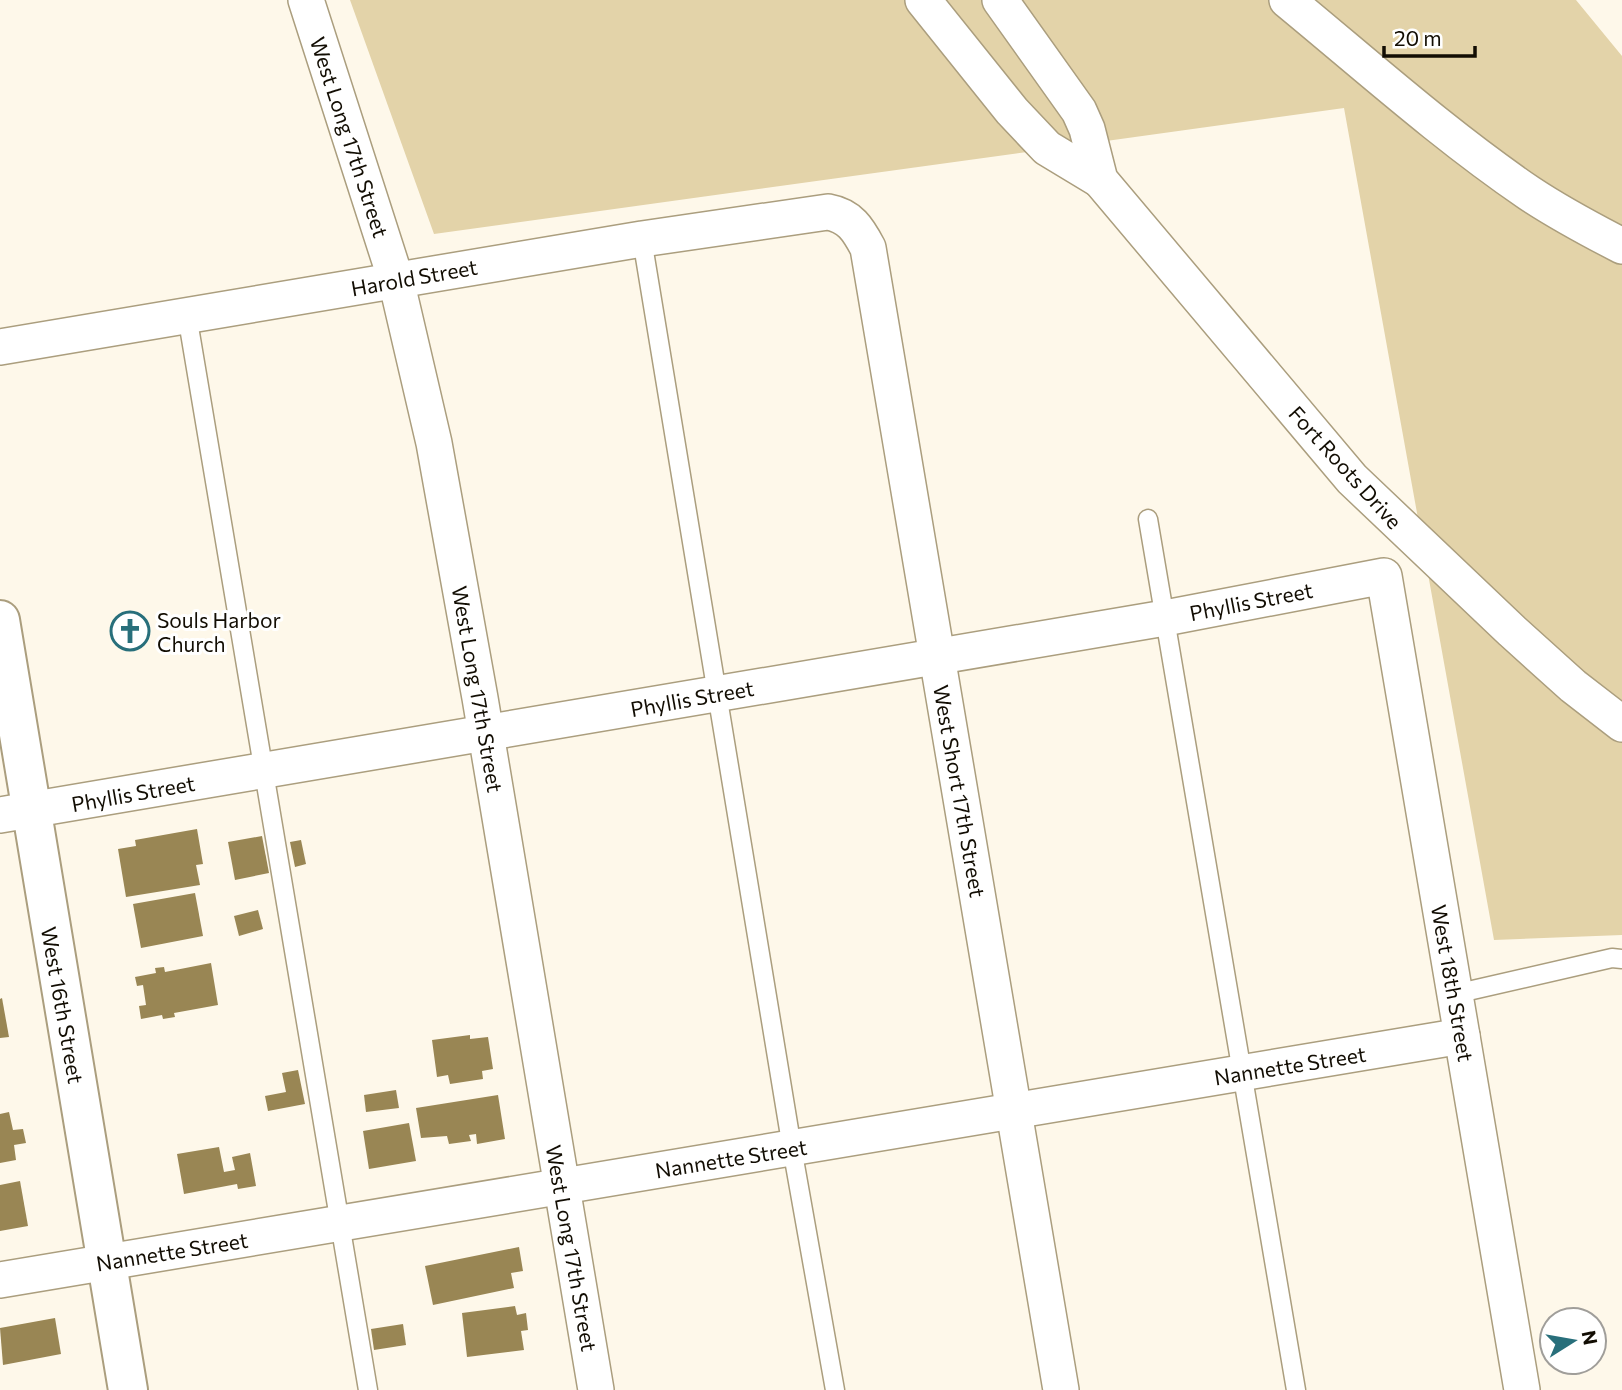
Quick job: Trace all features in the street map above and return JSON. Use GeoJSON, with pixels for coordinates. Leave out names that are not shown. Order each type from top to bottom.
{"type":"FeatureCollection","features":[{"type":"Feature","properties":{"kind":"street","name":"West Long 17th Street"},"geometry":{"type":"LineString","coordinates":[[306,0],[396,280],[435,443],[596,1390]]}},
{"type":"Feature","properties":{"kind":"street","name":"Fort Roots Drive"},"geometry":{"type":"LineString","coordinates":[[923,0],[1012,111],[1047,148],[1100,180],[1352,479],[1542,659],[1622,724]]}},
{"type":"Feature","properties":{"kind":"street","name":"Fort Roots Drive"},"geometry":{"type":"LineString","coordinates":[[1000,0],[1079,111],[1087,129],[1100,180]]}},
{"type":"Feature","properties":{"kind":"street"},"geometry":{"type":"LineString","coordinates":[[1286,0],[1452,135],[1530,193],[1575,222],[1622,246]]}},
{"type":"Feature","properties":{"kind":"street","name":"Harold Street"},"geometry":{"type":"LineString","coordinates":[[0,347],[642,239],[828,212]]}},
{"type":"Feature","properties":{"kind":"street","name":"West Short 17th Street"},"geometry":{"type":"LineString","coordinates":[[828,212],[841,214],[850,220],[859,230],[868,248],[1060,1390]]}},
{"type":"Feature","properties":{"kind":"street","name":"Phyllis Street"},"geometry":{"type":"LineString","coordinates":[[15,813],[1165,618],[1384,576]]}},
{"type":"Feature","properties":{"kind":"street","name":"West 18th Street"},"geometry":{"type":"LineString","coordinates":[[1384,576],[1522,1390]]}},
{"type":"Feature","properties":{"kind":"street","name":"West 16th Street"},"geometry":{"type":"LineString","coordinates":[[0,620],[15,813],[107,1262],[128,1390]]}},
{"type":"Feature","properties":{"kind":"street","name":"Nannette Street"},"geometry":{"type":"LineString","coordinates":[[0,1280],[1462,1036]]}},
{"type":"Feature","properties":{"kind":"lane"},"geometry":{"type":"LineString","coordinates":[[642,239],[792,1148],[835,1390]]}},
{"type":"Feature","properties":{"kind":"lane"},"geometry":{"type":"LineString","coordinates":[[187,315],[368,1390]]}},
{"type":"Feature","properties":{"kind":"lane"},"geometry":{"type":"LineString","coordinates":[[1148,519],[1296,1390]]}},
{"type":"Feature","properties":{"kind":"lane"},"geometry":{"type":"LineString","coordinates":[[1455,994],[1612,958],[1622,959]]}},
{"type":"Feature","properties":{"kind":"shaded area"},"geometry":{"type":"Polygon","coordinates":[[[350,0],[1576,0],[1622,56],[1622,935],[1494,940],[1344,108],[434,234],[350,0]]]}},
{"type":"Feature","properties":{"kind":"building"},"geometry":{"type":"Polygon","coordinates":[[[197,829],[203,864],[196,865],[200,885],[126,897],[118,849],[136,846],[135,840],[197,829]]]}},
{"type":"Feature","properties":{"kind":"building"},"geometry":{"type":"Polygon","coordinates":[[[262,836],[269,873],[235,880],[228,842],[262,836]]]}},
{"type":"Feature","properties":{"kind":"building"},"geometry":{"type":"Polygon","coordinates":[[[301,840],[306,864],[295,867],[290,842],[301,840]]]}},
{"type":"Feature","properties":{"kind":"building"},"geometry":{"type":"Polygon","coordinates":[[[195,893],[203,936],[141,948],[133,904],[195,893]]]}},
{"type":"Feature","properties":{"kind":"building"},"geometry":{"type":"Polygon","coordinates":[[[258,910],[263,929],[239,936],[234,916],[258,910]]]}},
{"type":"Feature","properties":{"kind":"building"},"geometry":{"type":"Polygon","coordinates":[[[211,963],[218,1005],[174,1013],[175,1017],[163,1019],[162,1015],[141,1019],[139,1006],[146,1005],[143,985],[137,986],[135,977],[156,973],[155,968],[164,967],[165,972],[211,963]]]}},
{"type":"Feature","properties":{"kind":"building"},"geometry":{"type":"Polygon","coordinates":[[[2,998],[9,1037],[0,1038],[0,999],[2,998]]]}},
{"type":"Feature","properties":{"kind":"building"},"geometry":{"type":"Polygon","coordinates":[[[470,1035],[470,1039],[488,1037],[493,1069],[482,1071],[483,1079],[450,1084],[448,1075],[437,1077],[432,1040],[470,1035]]]}},
{"type":"Feature","properties":{"kind":"building"},"geometry":{"type":"Polygon","coordinates":[[[298,1070],[305,1104],[268,1111],[265,1096],[286,1092],[282,1073],[298,1070]]]}},
{"type":"Feature","properties":{"kind":"building"},"geometry":{"type":"Polygon","coordinates":[[[396,1090],[399,1108],[366,1112],[364,1095],[396,1090]]]}},
{"type":"Feature","properties":{"kind":"building"},"geometry":{"type":"Polygon","coordinates":[[[498,1095],[505,1139],[477,1144],[476,1134],[469,1135],[471,1141],[449,1144],[447,1136],[421,1138],[416,1108],[498,1095]]]}},
{"type":"Feature","properties":{"kind":"building"},"geometry":{"type":"Polygon","coordinates":[[[9,1112],[13,1130],[23,1129],[26,1143],[14,1145],[16,1160],[0,1163],[0,1114],[9,1112]]]}},
{"type":"Feature","properties":{"kind":"building"},"geometry":{"type":"Polygon","coordinates":[[[409,1123],[416,1161],[369,1169],[363,1131],[409,1123]]]}},
{"type":"Feature","properties":{"kind":"building"},"geometry":{"type":"Polygon","coordinates":[[[219,1147],[224,1172],[235,1170],[232,1157],[250,1153],[256,1186],[238,1189],[237,1184],[184,1194],[177,1154],[219,1147]]]}},
{"type":"Feature","properties":{"kind":"building"},"geometry":{"type":"Polygon","coordinates":[[[20,1181],[28,1226],[0,1231],[0,1185],[20,1181]]]}},
{"type":"Feature","properties":{"kind":"building"},"geometry":{"type":"Polygon","coordinates":[[[519,1247],[523,1271],[511,1273],[514,1288],[433,1305],[425,1266],[519,1247]]]}},
{"type":"Feature","properties":{"kind":"building"},"geometry":{"type":"Polygon","coordinates":[[[515,1306],[517,1315],[526,1313],[528,1330],[521,1331],[524,1350],[467,1357],[462,1313],[515,1306]]]}},
{"type":"Feature","properties":{"kind":"building"},"geometry":{"type":"Polygon","coordinates":[[[55,1318],[61,1354],[3,1365],[0,1328],[55,1318]]]}},
{"type":"Feature","properties":{"kind":"building"},"geometry":{"type":"Polygon","coordinates":[[[403,1324],[406,1345],[374,1350],[371,1329],[403,1324]]]}},
{"type":"Feature","properties":{"kind":"place","name":"Souls Harbor Church"},"geometry":{"type":"Point","coordinates":[130,631]}}]}
